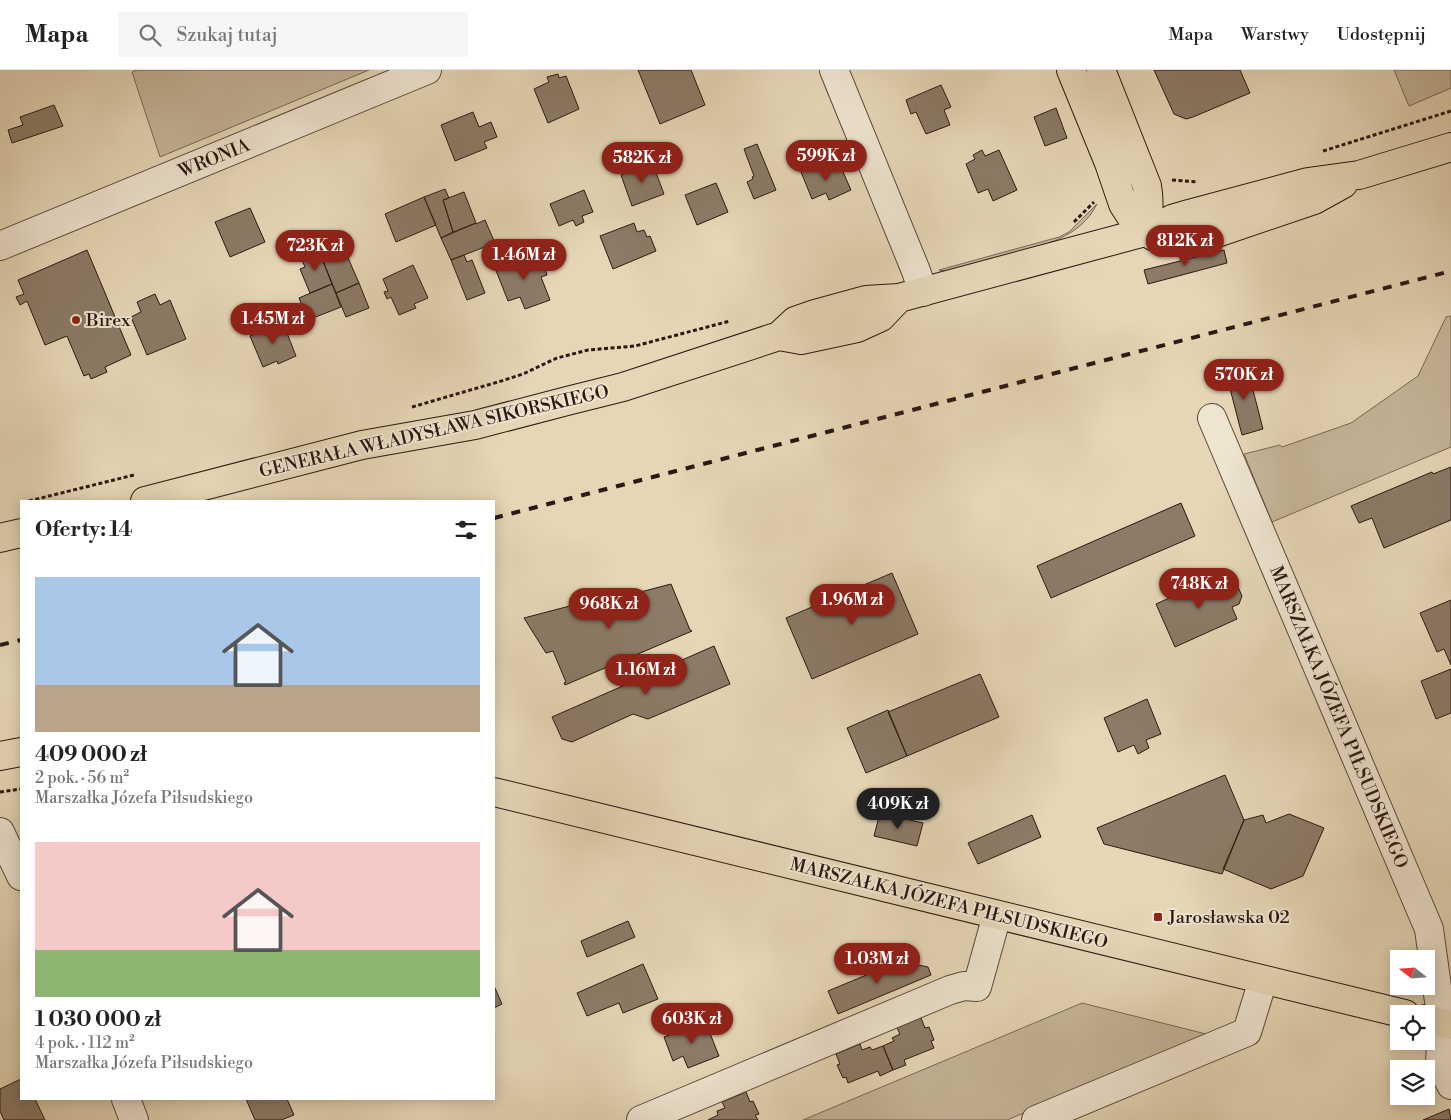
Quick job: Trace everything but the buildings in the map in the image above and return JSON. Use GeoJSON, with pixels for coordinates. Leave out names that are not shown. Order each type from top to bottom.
{"type":"FeatureCollection","features":[{"type":"Feature","properties":{"kind":"main road"},"geometry":{"type":"LineString","coordinates":[[1071,70],[1109,163],[1123,204],[1132,219],[1145,232]]}},
{"type":"Feature","properties":{"kind":"main road"},"geometry":{"type":"LineString","coordinates":[[1101,70],[1147,186],[1150,201],[1149,217],[1145,232]]}},
{"type":"Feature","properties":{"kind":"main road","name":"GENERAŁA WŁADYSŁAWA SIKORSKIEGO"},"geometry":{"type":"LineString","coordinates":[[149,500],[362,446],[475,425],[577,399],[779,336],[795,321],[815,314],[866,300],[911,295],[1145,232],[1172,219],[1308,182],[1360,175],[1451,146]]}},
{"type":"Feature","properties":{"kind":"main road"},"geometry":{"type":"LineString","coordinates":[[0,538],[20,533]]}},
{"type":"Feature","properties":{"kind":"main road"},"geometry":{"type":"LineString","coordinates":[[0,756],[20,752]]}},
{"type":"Feature","properties":{"kind":"main road","name":"MARSZAŁKA JÓZEFA PIŁSUDSKIEGO"},"geometry":{"type":"LineString","coordinates":[[495,792],[1390,1010]]}},
{"type":"Feature","properties":{"kind":"street","name":"WRONIA"},"geometry":{"type":"LineString","coordinates":[[0,246],[427,70]]}},
{"type":"Feature","properties":{"kind":"street"},"geometry":{"type":"LineString","coordinates":[[834,70],[916,271],[911,295]]}},
{"type":"Feature","properties":{"kind":"street","name":"MARSZAŁKA JÓZEFA PIŁSUDSKIEGO"},"geometry":{"type":"LineString","coordinates":[[1212,418],[1429,929],[1440,1022],[1440,1062],[1451,1085]]}},
{"type":"Feature","properties":{"kind":"street"},"geometry":{"type":"LineString","coordinates":[[0,832],[20,874]]}},
{"type":"Feature","properties":{"kind":"street"},"geometry":{"type":"LineString","coordinates":[[641,1120],[950,990],[964,986],[977,987],[997,915]]}},
{"type":"Feature","properties":{"kind":"street"},"geometry":{"type":"LineString","coordinates":[[1036,1120],[1247,1032],[1263,980]]}},
{"type":"Feature","properties":{"kind":"street"},"geometry":{"type":"LineString","coordinates":[[126,1100],[134,1120]]}},
{"type":"Feature","properties":{"kind":"path"},"geometry":{"type":"LineString","coordinates":[[0,792],[20,789]]}},
{"type":"Feature","properties":{"kind":"shaded area"},"geometry":{"type":"Polygon","coordinates":[[[137,70],[369,70],[160,157],[132,72],[137,70]]]}},
{"type":"Feature","properties":{"kind":"shaded area"},"geometry":{"type":"Polygon","coordinates":[[[1394,70],[1451,70],[1451,88],[1409,106],[1394,70]]]}},
{"type":"Feature","properties":{"kind":"shaded area"},"geometry":{"type":"Polygon","coordinates":[[[1097,204],[1090,216],[1081,225],[1060,238],[1036,247],[963,267],[947,271],[939,270],[1059,237],[1069,232],[1097,204]]]}},
{"type":"Feature","properties":{"kind":"shaded area"},"geometry":{"type":"Polygon","coordinates":[[[1451,316],[1451,447],[1272,522],[1244,454],[1280,445],[1282,447],[1351,423],[1418,376],[1446,317],[1451,316]]]}},
{"type":"Feature","properties":{"kind":"shaded area"},"geometry":{"type":"Polygon","coordinates":[[[1082,1003],[1210,1035],[1007,1120],[803,1120],[1082,1003]]]}},
{"type":"Feature","properties":{"kind":"railway"},"geometry":{"type":"LineString","coordinates":[[495,518],[1451,271]]}},
{"type":"Feature","properties":{"kind":"railway"},"geometry":{"type":"LineString","coordinates":[[0,645],[20,640]]}},
{"type":"Feature","properties":{"kind":"place","name":"Birex"},"geometry":{"type":"Point","coordinates":[76,320]}},
{"type":"Feature","properties":{"kind":"place","name":"Jarosławska 02"},"geometry":{"type":"Point","coordinates":[1158,917]}}]}
